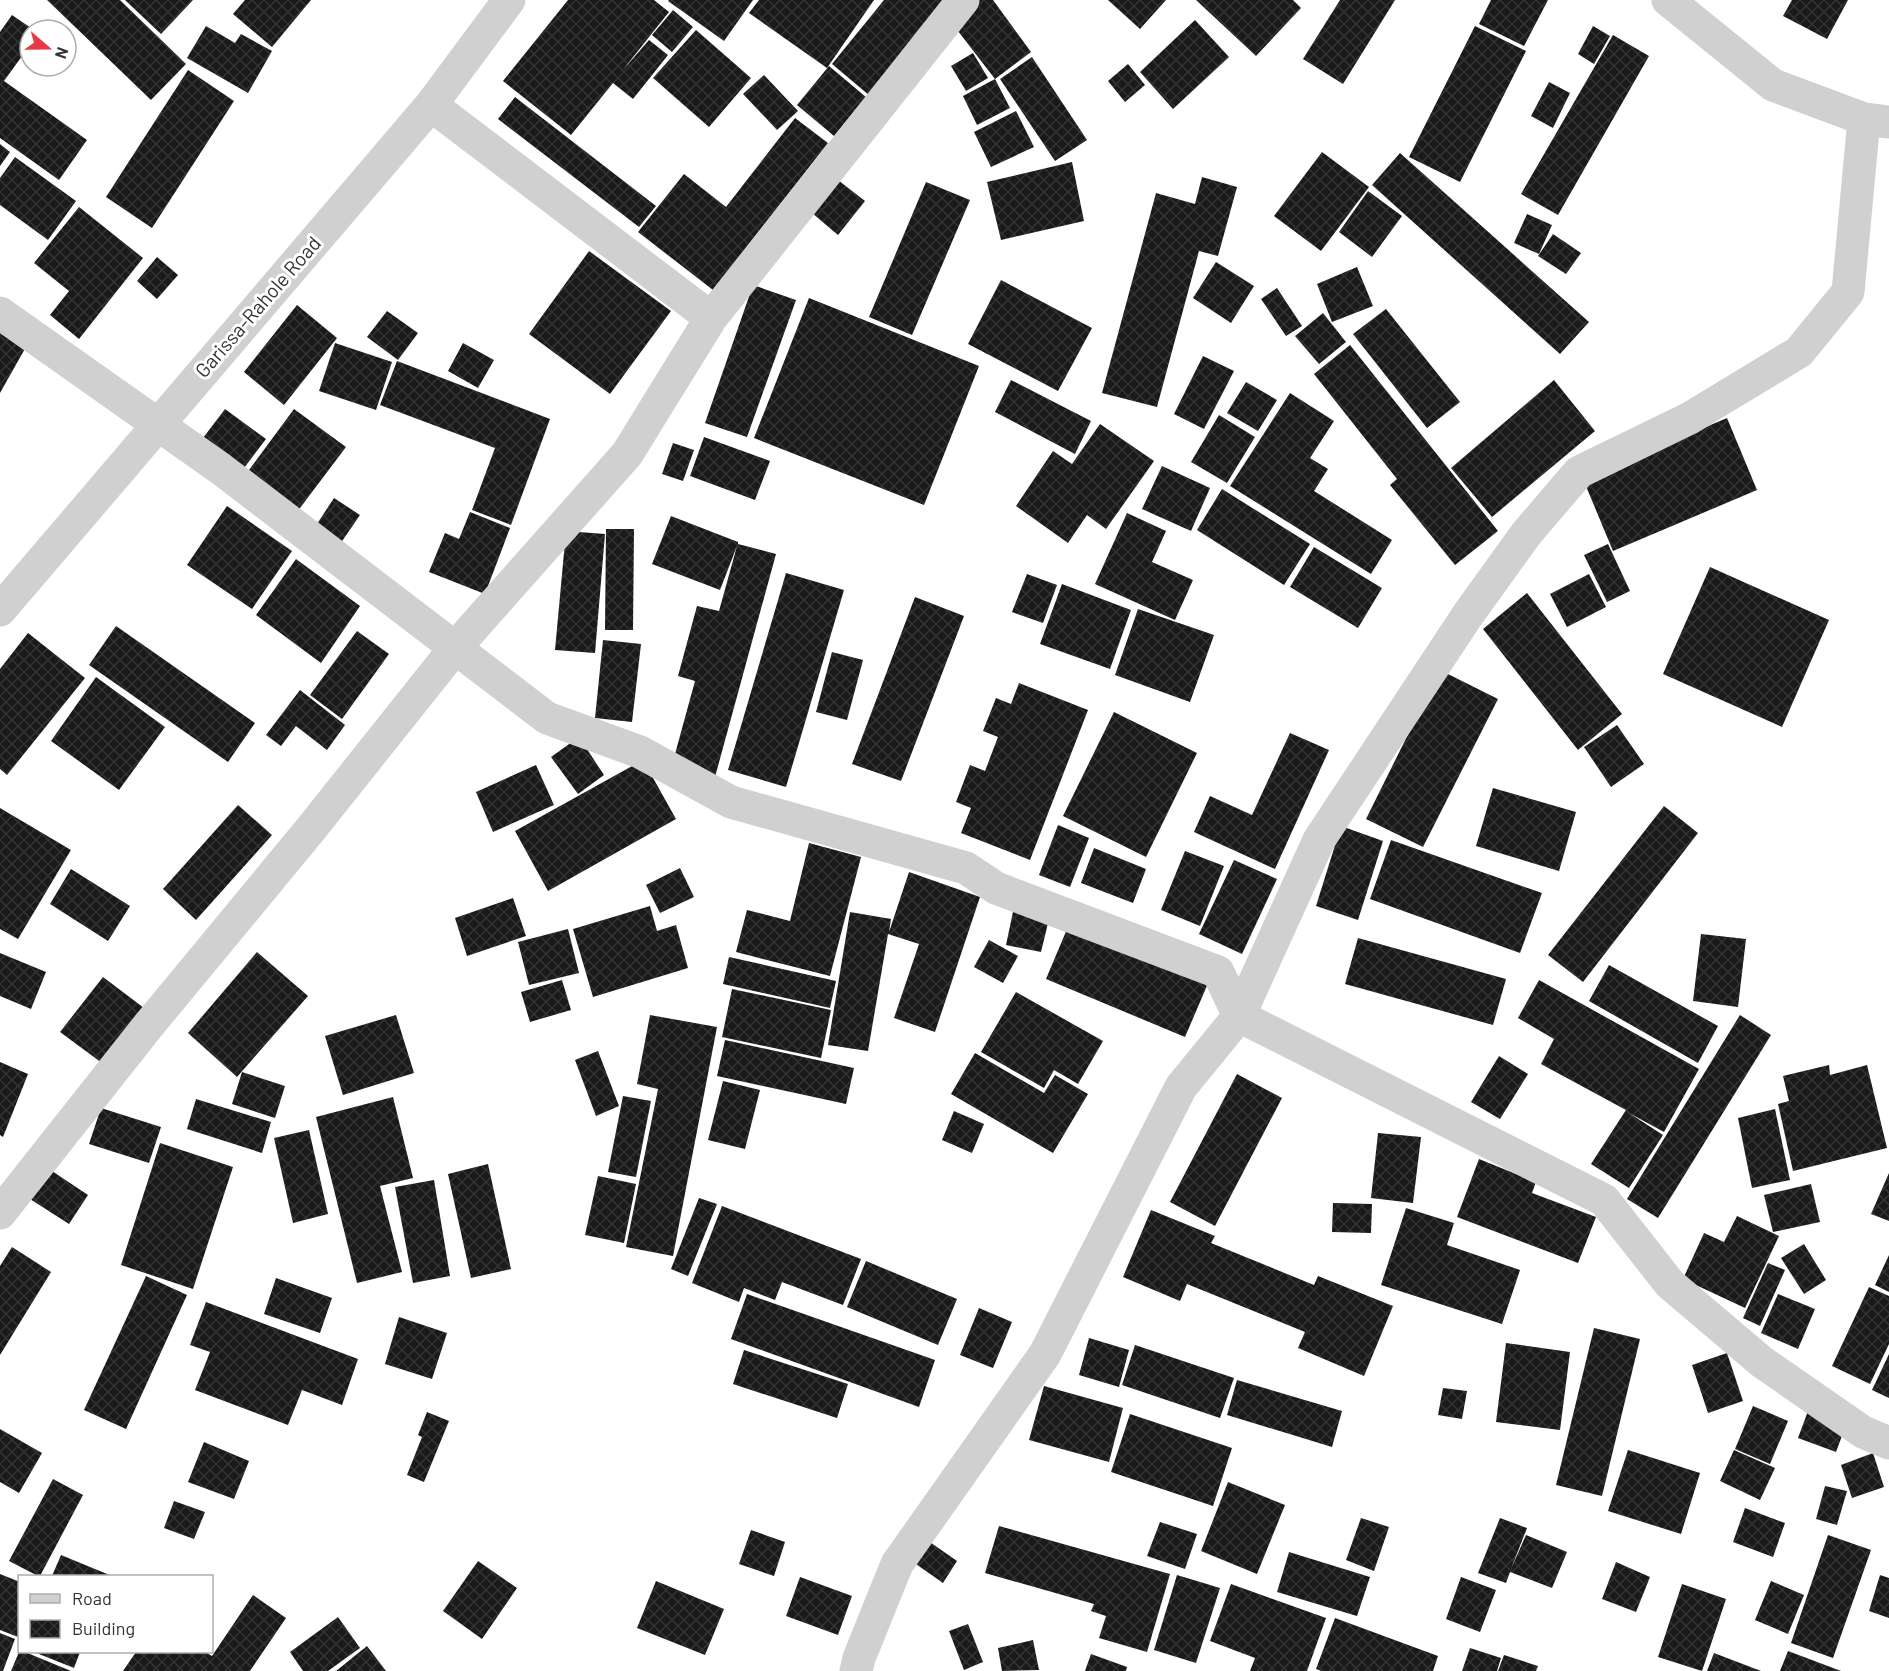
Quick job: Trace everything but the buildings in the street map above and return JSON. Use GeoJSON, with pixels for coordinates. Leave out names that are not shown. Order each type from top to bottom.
{"type":"FeatureCollection","features":[{"type":"Feature","properties":{"kind":"street","name":"Garissa-Rahole Road"},"geometry":{"type":"LineString","coordinates":[[0,610],[431,105],[509,0]]}},
{"type":"Feature","properties":{"kind":"street"},"geometry":{"type":"LineString","coordinates":[[0,1213],[148,1026],[310,830],[455,648],[627,453],[711,318],[963,0]]}},
{"type":"Feature","properties":{"kind":"street"},"geometry":{"type":"LineString","coordinates":[[856,1671],[859,1658],[897,1564],[1045,1354],[1181,1087],[1239,1016],[1319,840],[1467,616],[1526,534],[1579,472],[1690,418],[1799,352],[1848,292],[1876,120],[1773,85],[1668,0]]}},
{"type":"Feature","properties":{"kind":"street"},"geometry":{"type":"LineString","coordinates":[[431,105],[711,318]]}},
{"type":"Feature","properties":{"kind":"street"},"geometry":{"type":"LineString","coordinates":[[0,313],[220,469],[546,718],[640,752],[731,802],[966,868],[996,888],[1218,972],[1239,1016],[1604,1200],[1670,1284],[1762,1362],[1863,1432],[1889,1443]]}}]}
